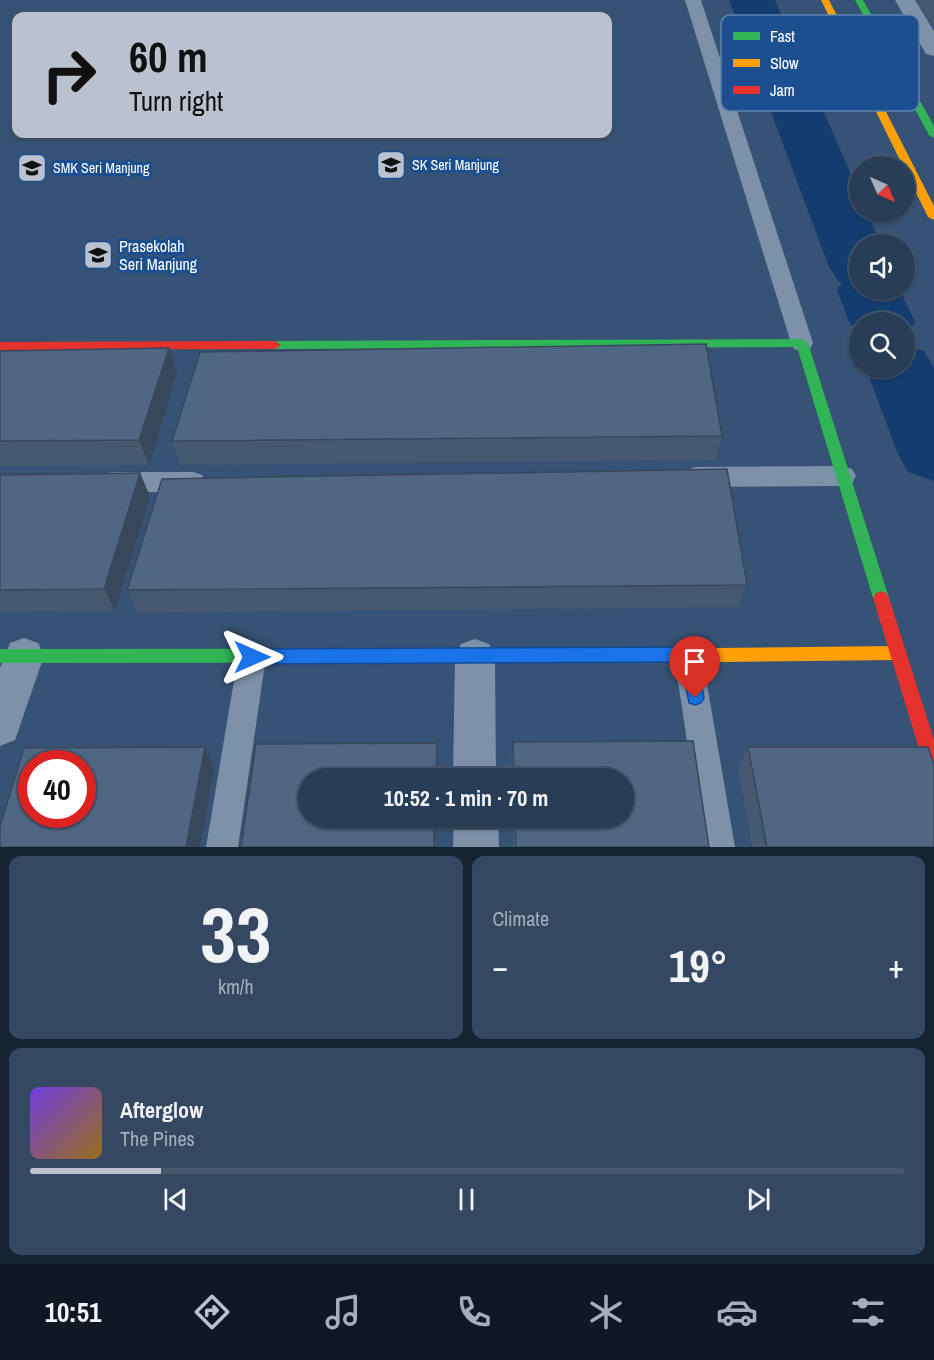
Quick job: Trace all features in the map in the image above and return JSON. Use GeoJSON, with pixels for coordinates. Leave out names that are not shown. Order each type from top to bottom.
{"type":"FeatureCollection","features":[{"type":"Feature","properties":{"kind":"street"},"geometry":{"type":"LineString","coordinates":[[825,0],[833,15]]}},
{"type":"Feature","properties":{"kind":"street"},"geometry":{"type":"LineString","coordinates":[[859,0],[867,15]]}},
{"type":"Feature","properties":{"kind":"street"},"geometry":{"type":"LineString","coordinates":[[905,0],[914,15]]}},
{"type":"Feature","properties":{"kind":"street"},"geometry":{"type":"LineString","coordinates":[[919,24],[934,49]]}},
{"type":"Feature","properties":{"kind":"street"},"geometry":{"type":"LineString","coordinates":[[919,108],[934,135]]}},
{"type":"Feature","properties":{"kind":"street"},"geometry":{"type":"LineString","coordinates":[[881,111],[934,217]]}},
{"type":"Feature","properties":{"kind":"street"},"geometry":{"type":"LineString","coordinates":[[0,346],[802,343],[934,768]]}},
{"type":"Feature","properties":{"kind":"street"},"geometry":{"type":"LineString","coordinates":[[0,726],[12,656],[475,657],[897,653]]}},
{"type":"Feature","properties":{"kind":"street"},"geometry":{"type":"LineString","coordinates":[[475,657],[475,768]]}},
{"type":"Feature","properties":{"kind":"street"},"geometry":{"type":"LineString","coordinates":[[476,828],[476,847]]}},
{"type":"Feature","properties":{"kind":"lane"},"geometry":{"type":"LineString","coordinates":[[693,0],[721,88]]}},
{"type":"Feature","properties":{"kind":"lane"},"geometry":{"type":"LineString","coordinates":[[728,111],[802,343]]}},
{"type":"Feature","properties":{"kind":"lane"},"geometry":{"type":"LineString","coordinates":[[677,477],[843,476]]}},
{"type":"Feature","properties":{"kind":"lane"},"geometry":{"type":"LineString","coordinates":[[83,483],[214,481]]}},
{"type":"Feature","properties":{"kind":"lane"},"geometry":{"type":"LineString","coordinates":[[688,655],[720,847]]}},
{"type":"Feature","properties":{"kind":"lane"},"geometry":{"type":"LineString","coordinates":[[222,847],[252,657]]}},
{"type":"Feature","properties":{"kind":"building"},"geometry":{"type":"Polygon","coordinates":[[[706,344],[722,436],[172,441],[200,352],[706,344]]]}},
{"type":"Feature","properties":{"kind":"building"},"geometry":{"type":"Polygon","coordinates":[[[169,348],[139,440],[0,441],[0,351],[169,348]]]}},
{"type":"Feature","properties":{"kind":"building"},"geometry":{"type":"Polygon","coordinates":[[[727,469],[747,585],[127,590],[162,479],[727,469]]]}},
{"type":"Feature","properties":{"kind":"building"},"geometry":{"type":"Polygon","coordinates":[[[140,473],[104,589],[0,590],[0,475],[140,473]]]}},
{"type":"Feature","properties":{"kind":"building"},"geometry":{"type":"Polygon","coordinates":[[[693,741],[709,847],[516,847],[515,828],[634,828],[634,768],[514,768],[513,742],[693,741]]]}},
{"type":"Feature","properties":{"kind":"building"},"geometry":{"type":"Polygon","coordinates":[[[437,743],[436,768],[298,768],[298,828],[434,828],[434,847],[241,847],[256,744],[437,743]]]}},
{"type":"Feature","properties":{"kind":"building"},"geometry":{"type":"Polygon","coordinates":[[[205,747],[186,847],[0,847],[0,826],[18,768],[18,828],[96,828],[96,750],[23,750],[24,748],[205,747]]]}},
{"type":"Feature","properties":{"kind":"building"},"geometry":{"type":"Polygon","coordinates":[[[748,747],[928,747],[934,765],[934,847],[767,847],[748,747]]]}},
{"type":"Feature","properties":{"kind":"waterway"},"geometry":{"type":"LineString","coordinates":[[752,0],[758,15]]}},
{"type":"Feature","properties":{"kind":"waterway"},"geometry":{"type":"LineString","coordinates":[[797,111],[849,240]]}},
{"type":"Feature","properties":{"kind":"waterway"},"geometry":{"type":"LineString","coordinates":[[873,300],[878,312]]}},
{"type":"Feature","properties":{"kind":"waterway"},"geometry":{"type":"LineString","coordinates":[[904,378],[934,452]]}},
{"type":"Feature","properties":{"kind":"traffic: fast"},"geometry":{"type":"LineString","coordinates":[[859,0],[867,15]]}},
{"type":"Feature","properties":{"kind":"traffic: fast"},"geometry":{"type":"LineString","coordinates":[[919,108],[934,135]]}},
{"type":"Feature","properties":{"kind":"traffic: fast"},"geometry":{"type":"LineString","coordinates":[[275,345],[802,343],[881,598]]}},
{"type":"Feature","properties":{"kind":"traffic: fast"},"geometry":{"type":"LineString","coordinates":[[0,656],[718,655]]}},
{"type":"Feature","properties":{"kind":"traffic: slow"},"geometry":{"type":"LineString","coordinates":[[825,0],[833,15]]}},
{"type":"Feature","properties":{"kind":"traffic: slow"},"geometry":{"type":"LineString","coordinates":[[881,111],[934,217]]}},
{"type":"Feature","properties":{"kind":"traffic: slow"},"geometry":{"type":"LineString","coordinates":[[718,655],[897,653]]}},
{"type":"Feature","properties":{"kind":"traffic: jam"},"geometry":{"type":"LineString","coordinates":[[0,346],[275,345]]}},
{"type":"Feature","properties":{"kind":"traffic: jam"},"geometry":{"type":"LineString","coordinates":[[881,598],[934,768]]}},
{"type":"Feature","properties":{"kind":"place","name":"SK Seri Manjung"},"geometry":{"type":"Point","coordinates":[391,165]}},
{"type":"Feature","properties":{"kind":"place","name":"SMK Seri Manjung"},"geometry":{"type":"Point","coordinates":[32,168]}},
{"type":"Feature","properties":{"kind":"place","name":"Prasekolah Seri Manjung"},"geometry":{"type":"Point","coordinates":[98,255]}},
{"type":"Feature","properties":{"kind":"route"},"geometry":{"type":"LineString","coordinates":[[252,657],[688,655],[695,698]]}}]}
